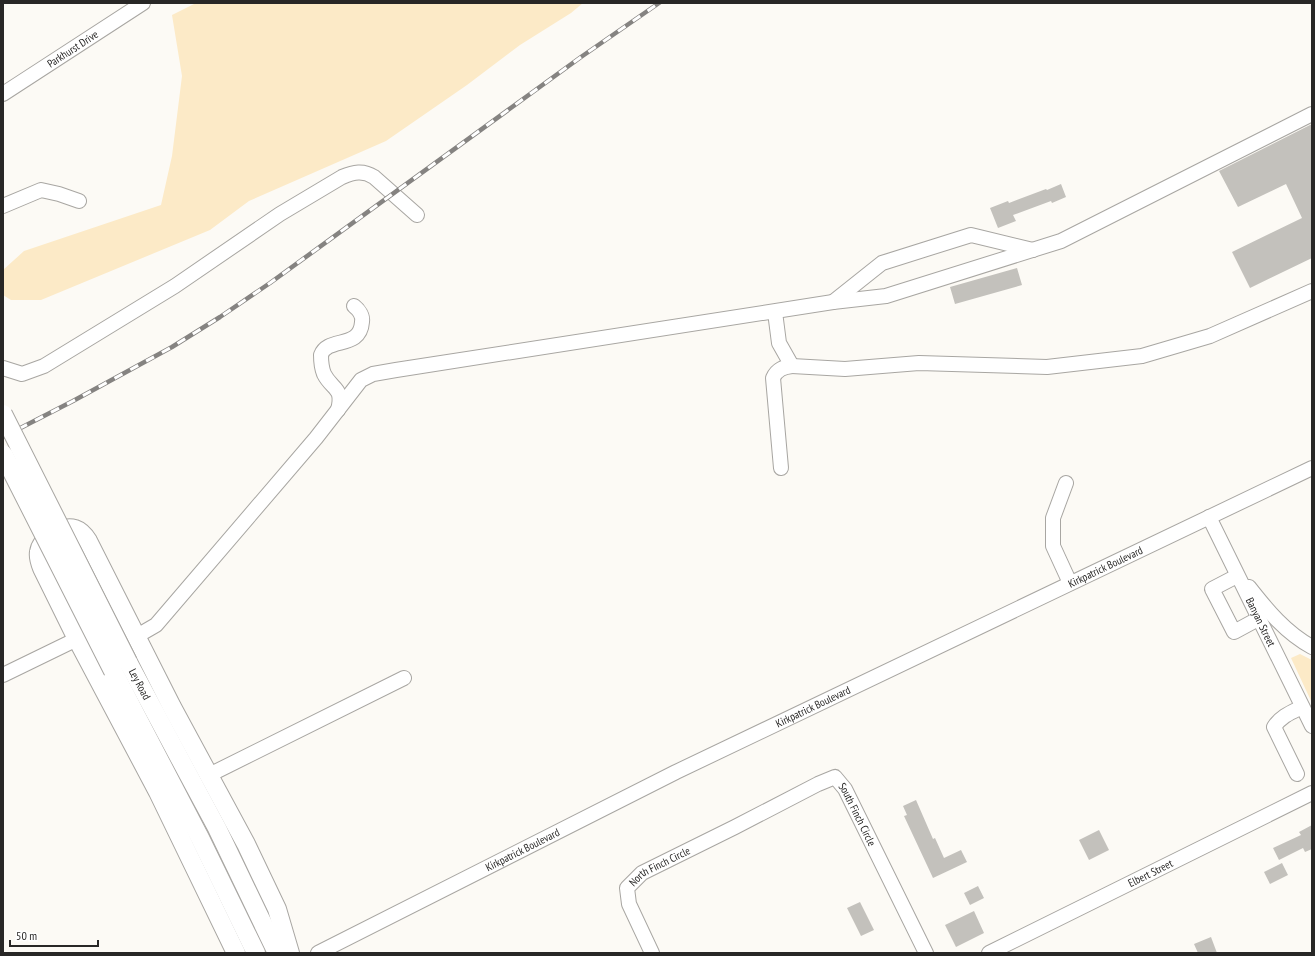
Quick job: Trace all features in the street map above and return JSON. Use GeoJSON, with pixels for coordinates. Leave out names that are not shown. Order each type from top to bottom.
{"type":"FeatureCollection","features":[{"type":"Feature","properties":{"kind":"main road","name":"Ley Road"},"geometry":{"type":"LineString","coordinates":[[3,414],[200,838],[256,953]]}},
{"type":"Feature","properties":{"kind":"main road","name":"Ley Road"},"geometry":{"type":"LineString","coordinates":[[3,454],[120,666],[217,828],[277,953]]}},
{"type":"Feature","properties":{"kind":"main road"},"geometry":{"type":"LineString","coordinates":[[236,953],[158,792],[77,639],[42,568],[38,555],[41,547],[47,538],[64,529],[70,528],[80,532],[88,541],[172,707],[246,844],[274,902],[290,953]]}},
{"type":"Feature","properties":{"kind":"street","name":"Parkhurst Drive"},"geometry":{"type":"LineString","coordinates":[[3,94],[143,3]]}},
{"type":"Feature","properties":{"kind":"street"},"geometry":{"type":"LineString","coordinates":[[332,384],[361,380],[373,374],[396,370],[833,302],[886,296],[1061,242],[1312,114]]}},
{"type":"Feature","properties":{"kind":"street"},"geometry":{"type":"LineString","coordinates":[[3,368],[22,374],[44,366],[175,286],[280,214],[349,174],[358,172],[368,173],[417,215]]}},
{"type":"Feature","properties":{"kind":"street"},"geometry":{"type":"LineString","coordinates":[[3,206],[41,190],[79,201]]}},
{"type":"Feature","properties":{"kind":"street"},"geometry":{"type":"LineString","coordinates":[[833,302],[882,263],[971,235],[1034,250]]}},
{"type":"Feature","properties":{"kind":"street"},"geometry":{"type":"LineString","coordinates":[[781,468],[774,378],[778,370],[783,368],[792,366],[845,369],[919,363],[1047,367],[1142,356],[1210,336],[1312,291]]}},
{"type":"Feature","properties":{"kind":"street"},"geometry":{"type":"LineString","coordinates":[[338,410],[340,396],[323,372],[321,355],[327,348],[352,339],[357,335],[361,329],[362,320],[358,310],[354,306]]}},
{"type":"Feature","properties":{"kind":"street"},"geometry":{"type":"LineString","coordinates":[[774,312],[779,343],[792,366]]}},
{"type":"Feature","properties":{"kind":"street"},"geometry":{"type":"LineString","coordinates":[[137,636],[156,625],[316,438],[361,380]]}},
{"type":"Feature","properties":{"kind":"street","name":"Kirkpatrick Boulevard"},"geometry":{"type":"LineString","coordinates":[[318,953],[676,772],[1312,468]]}},
{"type":"Feature","properties":{"kind":"street"},"geometry":{"type":"LineString","coordinates":[[1066,483],[1053,518],[1053,546],[1070,583]]}},
{"type":"Feature","properties":{"kind":"street","name":"Banyan Street"},"geometry":{"type":"LineString","coordinates":[[1209,517],[1312,726]]}},
{"type":"Feature","properties":{"kind":"street"},"geometry":{"type":"LineString","coordinates":[[1258,619],[1234,632],[1212,589],[1234,570],[1270,614],[1302,642],[1312,647]]}},
{"type":"Feature","properties":{"kind":"street"},"geometry":{"type":"LineString","coordinates":[[3,675],[77,639]]}},
{"type":"Feature","properties":{"kind":"street"},"geometry":{"type":"LineString","coordinates":[[209,775],[404,678]]}},
{"type":"Feature","properties":{"kind":"street"},"geometry":{"type":"LineString","coordinates":[[1297,774],[1274,727],[1284,716],[1302,707]]}},
{"type":"Feature","properties":{"kind":"street","name":"South Finch Circle"},"geometry":{"type":"LineString","coordinates":[[714,837],[818,784],[836,777],[845,789],[926,953]]}},
{"type":"Feature","properties":{"kind":"street","name":"Elbert Street"},"geometry":{"type":"LineString","coordinates":[[989,953],[1312,793]]}},
{"type":"Feature","properties":{"kind":"street","name":"North Finch Circle"},"geometry":{"type":"LineString","coordinates":[[652,953],[629,904],[627,888],[642,873],[714,837]]}},
{"type":"Feature","properties":{"kind":"shaded area"},"geometry":{"type":"Polygon","coordinates":[[[196,3],[583,3],[571,13],[520,45],[467,85],[386,141],[249,201],[210,230],[41,300],[11,300],[3,295],[3,270],[24,251],[161,205],[172,156],[182,76],[172,15],[196,3]]]}},
{"type":"Feature","properties":{"kind":"shaded area"},"geometry":{"type":"Polygon","coordinates":[[[1300,654],[1312,660],[1312,703],[1291,658],[1300,654]]]}},
{"type":"Feature","properties":{"kind":"building"},"geometry":{"type":"Polygon","coordinates":[[[1312,124],[1312,258],[1250,288],[1232,252],[1302,218],[1286,184],[1238,207],[1219,171],[1312,124]]]}},
{"type":"Feature","properties":{"kind":"building"},"geometry":{"type":"Polygon","coordinates":[[[1061,184],[1066,197],[1013,215],[1016,221],[998,228],[990,208],[1008,201],[1009,203],[1061,184]]]}},
{"type":"Feature","properties":{"kind":"building"},"geometry":{"type":"Polygon","coordinates":[[[1017,268],[1022,285],[955,304],[950,287],[1017,268]]]}},
{"type":"Feature","properties":{"kind":"building"},"geometry":{"type":"Polygon","coordinates":[[[916,800],[933,839],[935,838],[944,858],[961,850],[967,862],[933,878],[904,816],[907,815],[903,806],[916,800]]]}},
{"type":"Feature","properties":{"kind":"building"},"geometry":{"type":"Polygon","coordinates":[[[1312,825],[1312,849],[1305,852],[1303,848],[1279,860],[1273,848],[1301,835],[1299,832],[1312,825]]]}},
{"type":"Feature","properties":{"kind":"building"},"geometry":{"type":"Polygon","coordinates":[[[1099,830],[1109,850],[1089,860],[1079,840],[1099,830]]]}},
{"type":"Feature","properties":{"kind":"building"},"geometry":{"type":"Polygon","coordinates":[[[1282,863],[1288,875],[1270,884],[1264,872],[1282,863]]]}},
{"type":"Feature","properties":{"kind":"building"},"geometry":{"type":"Polygon","coordinates":[[[978,886],[984,898],[970,905],[964,893],[978,886]]]}},
{"type":"Feature","properties":{"kind":"building"},"geometry":{"type":"Polygon","coordinates":[[[860,902],[874,930],[861,936],[847,908],[860,902]]]}},
{"type":"Feature","properties":{"kind":"building"},"geometry":{"type":"Polygon","coordinates":[[[974,911],[984,933],[956,947],[945,925],[974,911]]]}},
{"type":"Feature","properties":{"kind":"building"},"geometry":{"type":"Polygon","coordinates":[[[1211,937],[1217,953],[1198,953],[1194,944],[1211,937]]]}},
{"type":"Feature","properties":{"kind":"railway"},"geometry":{"type":"LineString","coordinates":[[3,437],[172,347],[220,317],[270,283],[581,57],[659,3]]}}]}
